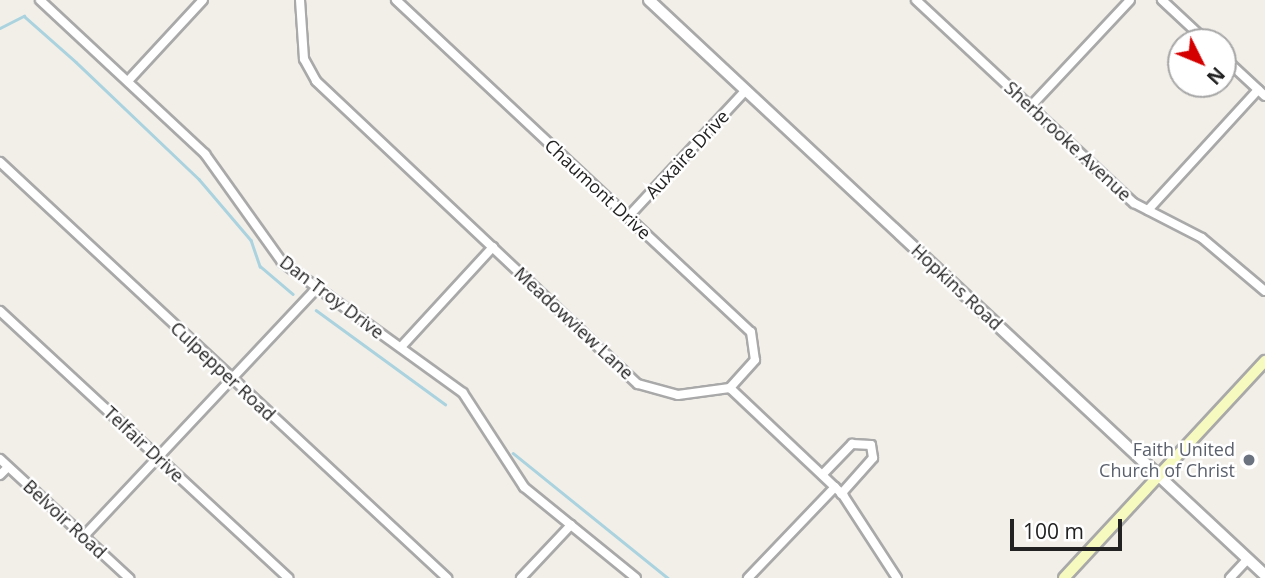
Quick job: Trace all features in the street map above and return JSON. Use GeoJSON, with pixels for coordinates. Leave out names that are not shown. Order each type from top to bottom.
{"type":"FeatureCollection","features":[{"type":"Feature","properties":{"kind":"main road"},"geometry":{"type":"LineString","coordinates":[[1064,578],[1265,361]]}},
{"type":"Feature","properties":{"kind":"street","name":"Dan Troy Drive"},"geometry":{"type":"LineString","coordinates":[[40,0],[205,154],[267,246],[317,288],[401,347],[472,402],[514,474],[570,525],[636,578]]}},
{"type":"Feature","properties":{"kind":"street"},"geometry":{"type":"LineString","coordinates":[[128,82],[203,0]]}},
{"type":"Feature","properties":{"kind":"street","name":"Meadowview Lane"},"geometry":{"type":"LineString","coordinates":[[300,0],[311,75],[639,384],[678,395],[730,388]]}},
{"type":"Feature","properties":{"kind":"street","name":"Chaumont Drive"},"geometry":{"type":"LineString","coordinates":[[396,0],[751,332],[755,360],[730,388]]}},
{"type":"Feature","properties":{"kind":"street","name":"Hopkins Road"},"geometry":{"type":"LineString","coordinates":[[649,0],[1265,575]]}},
{"type":"Feature","properties":{"kind":"street","name":"Sherbrooke Avenue"},"geometry":{"type":"LineString","coordinates":[[916,0],[1030,107],[1148,210],[1202,238],[1265,291]]}},
{"type":"Feature","properties":{"kind":"street"},"geometry":{"type":"LineString","coordinates":[[1030,107],[1130,0]]}},
{"type":"Feature","properties":{"kind":"street"},"geometry":{"type":"LineString","coordinates":[[1163,0],[1192,28]]}},
{"type":"Feature","properties":{"kind":"street"},"geometry":{"type":"LineString","coordinates":[[1148,210],[1262,93],[1237,70]]}},
{"type":"Feature","properties":{"kind":"street","name":"Auxaire Drive"},"geometry":{"type":"LineString","coordinates":[[628,217],[746,90]]}},
{"type":"Feature","properties":{"kind":"street","name":"Culpepper Road"},"geometry":{"type":"LineString","coordinates":[[0,162],[447,578]]}},
{"type":"Feature","properties":{"kind":"street"},"geometry":{"type":"LineString","coordinates":[[401,347],[493,247]]}},
{"type":"Feature","properties":{"kind":"street"},"geometry":{"type":"LineString","coordinates":[[84,537],[317,288]]}},
{"type":"Feature","properties":{"kind":"street","name":"Telfair Drive"},"geometry":{"type":"LineString","coordinates":[[0,310],[288,578]]}},
{"type":"Feature","properties":{"kind":"street"},"geometry":{"type":"LineString","coordinates":[[730,388],[838,490],[898,578]]}},
{"type":"Feature","properties":{"kind":"street"},"geometry":{"type":"LineString","coordinates":[[748,578],[873,458],[871,445],[852,444],[823,474]]}},
{"type":"Feature","properties":{"kind":"street","name":"Belvoir Road"},"geometry":{"type":"LineString","coordinates":[[0,459],[129,578]]}},
{"type":"Feature","properties":{"kind":"street"},"geometry":{"type":"LineString","coordinates":[[0,475],[8,467]]}},
{"type":"Feature","properties":{"kind":"street"},"geometry":{"type":"LineString","coordinates":[[521,578],[570,525]]}},
{"type":"Feature","properties":{"kind":"street"},"geometry":{"type":"LineString","coordinates":[[1230,578],[1248,559]]}},
{"type":"Feature","properties":{"kind":"waterway"},"geometry":{"type":"LineString","coordinates":[[0,28],[24,16],[76,62],[199,179],[251,240],[260,266],[293,294]]}},
{"type":"Feature","properties":{"kind":"waterway"},"geometry":{"type":"LineString","coordinates":[[316,310],[445,404]]}},
{"type":"Feature","properties":{"kind":"waterway"},"geometry":{"type":"LineString","coordinates":[[513,453],[668,578]]}},
{"type":"Feature","properties":{"kind":"place","name":"Faith United Church of Christ"},"geometry":{"type":"Point","coordinates":[1249,460]}}]}
